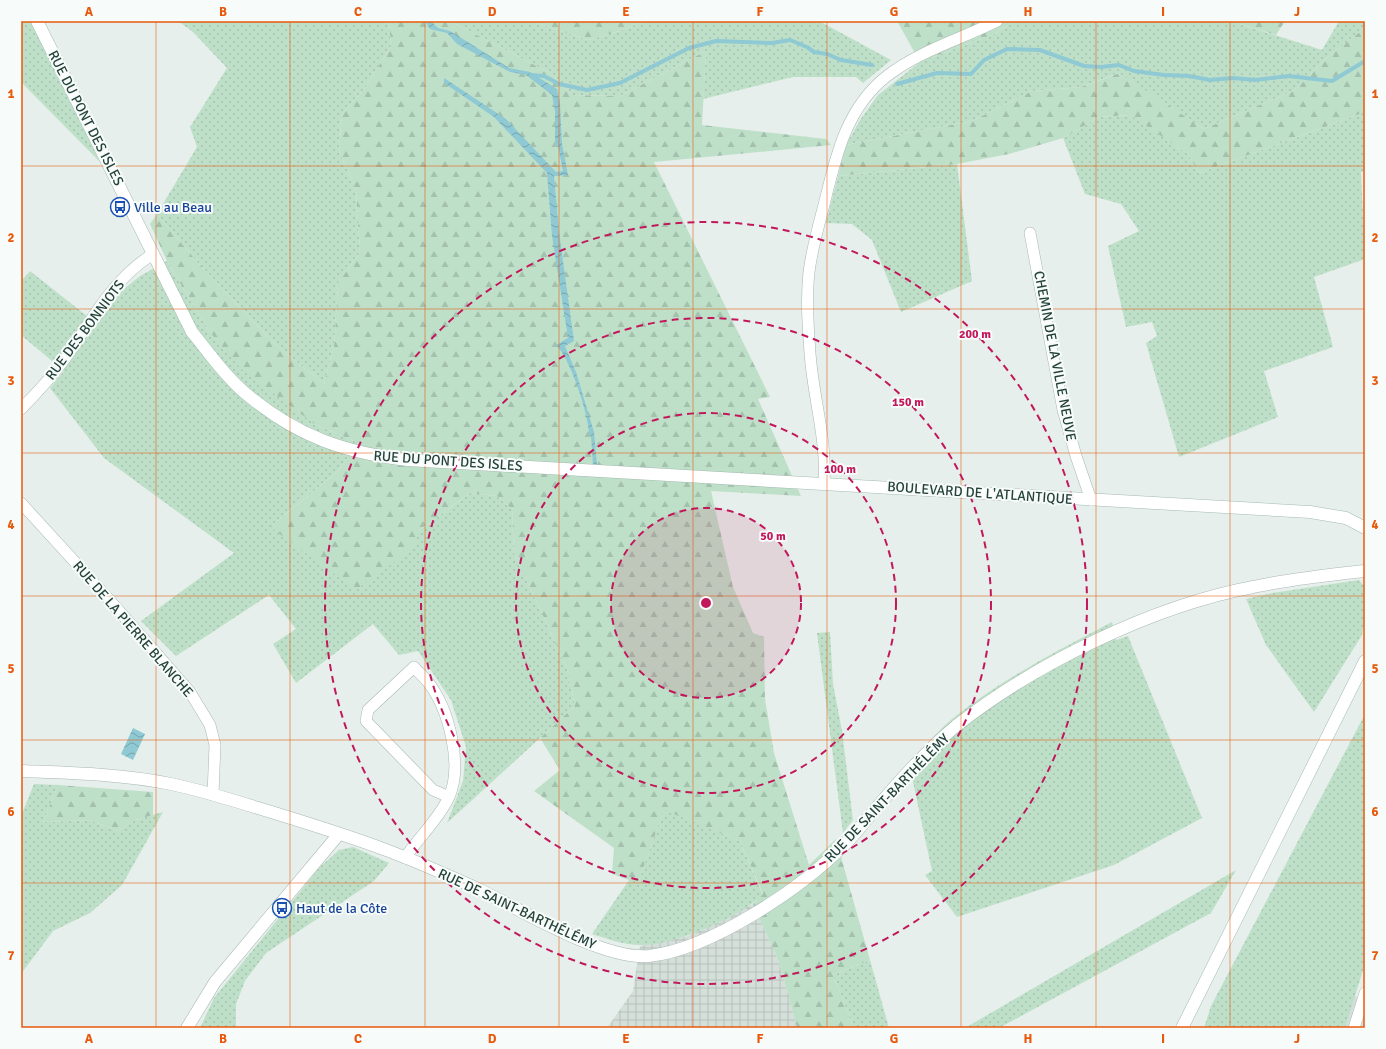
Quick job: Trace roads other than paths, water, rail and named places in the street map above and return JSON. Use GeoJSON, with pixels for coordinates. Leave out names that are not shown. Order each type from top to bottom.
{"type":"FeatureCollection","features":[{"type":"Feature","properties":{"kind":"main road","name":"RUE DU PONT DES ISLES"},"geometry":{"type":"LineString","coordinates":[[37,21],[192,332],[222,370],[249,397],[287,424],[328,444],[373,456],[408,460],[592,470]]}},
{"type":"Feature","properties":{"kind":"main road","name":"BOULEVARD DE L'ATLANTIQUE"},"geometry":{"type":"LineString","coordinates":[[592,470],[1310,512],[1346,518],[1365,528]]}},
{"type":"Feature","properties":{"kind":"main road","name":"RUE DE SAINT-BARTHÉLÉMY"},"geometry":{"type":"LineString","coordinates":[[21,771],[108,775],[169,784],[213,794],[298,819],[406,858],[475,888],[585,942],[617,952],[648,956],[685,947],[721,932],[800,884],[845,845],[910,771],[953,728],[996,698],[1070,654],[1120,630],[1177,608],[1251,587],[1365,571]]}},
{"type":"Feature","properties":{"kind":"main road"},"geometry":{"type":"LineString","coordinates":[[1182,1028],[1365,661]]}},
{"type":"Feature","properties":{"kind":"main road"},"geometry":{"type":"LineString","coordinates":[[193,1026],[215,982],[339,834]]}},
{"type":"Feature","properties":{"kind":"street"},"geometry":{"type":"LineString","coordinates":[[824,483],[825,462],[810,355],[807,304],[808,285],[818,228],[834,164],[845,131],[861,103],[885,77],[907,61],[997,21]]}},
{"type":"Feature","properties":{"kind":"street","name":"CHEMIN DE LA VILLE NEUVE"},"geometry":{"type":"LineString","coordinates":[[1030,233],[1063,410],[1076,456],[1091,500]]}},
{"type":"Feature","properties":{"kind":"street","name":"RUE DES BONNIOTS"},"geometry":{"type":"LineString","coordinates":[[21,409],[38,392],[66,357],[114,287],[144,259],[153,254]]}},
{"type":"Feature","properties":{"kind":"street","name":"RUE DE LA PIERRE BLANCHE"},"geometry":{"type":"LineString","coordinates":[[21,503],[106,596],[190,692],[210,725],[215,745],[213,794]]}},
{"type":"Feature","properties":{"kind":"street"},"geometry":{"type":"LineString","coordinates":[[406,858],[415,843],[433,823],[449,797],[454,779],[454,756],[450,730],[442,708],[429,683],[414,667],[368,710],[366,721],[433,790],[449,797]]}},
{"type":"Feature","properties":{"kind":"street"},"geometry":{"type":"LineString","coordinates":[[1354,1028],[1365,992]]}},
{"type":"Feature","properties":{"kind":"water"},"geometry":{"type":"Polygon","coordinates":[[[425,21],[431,21],[438,28],[450,31],[509,68],[530,72],[557,89],[560,103],[562,144],[568,175],[554,176],[559,232],[574,341],[565,346],[576,372],[594,432],[597,465],[593,465],[591,436],[589,435],[586,414],[578,387],[567,362],[556,345],[568,338],[552,236],[547,173],[494,117],[444,83],[444,78],[506,119],[556,172],[563,171],[558,146],[555,146],[555,111],[552,95],[526,75],[510,72],[457,44],[447,33],[430,29],[425,21]]]}},
{"type":"Feature","properties":{"kind":"water"},"geometry":{"type":"Polygon","coordinates":[[[133,728],[145,734],[133,760],[121,754],[133,728]]]}},
{"type":"Feature","properties":{"kind":"waterway"},"geometry":{"type":"LineString","coordinates":[[531,75],[544,76],[559,84],[587,90],[620,83],[689,48],[716,41],[772,43],[790,40],[807,47],[814,52],[827,54],[841,60],[872,65]]}},
{"type":"Feature","properties":{"kind":"waterway"},"geometry":{"type":"LineString","coordinates":[[897,84],[937,73],[971,74],[984,60],[1007,49],[1040,50],[1084,66],[1101,67],[1119,65],[1134,71],[1164,75],[1189,76],[1210,80],[1233,78],[1255,80],[1289,76],[1332,81],[1365,61]]}},
{"type":"Feature","properties":{"kind":"place","name":"Ville au Beau"},"geometry":{"type":"Point","coordinates":[120,207]}},
{"type":"Feature","properties":{"kind":"place","name":"Haut de la Côte"},"geometry":{"type":"Point","coordinates":[282,908]}}]}
